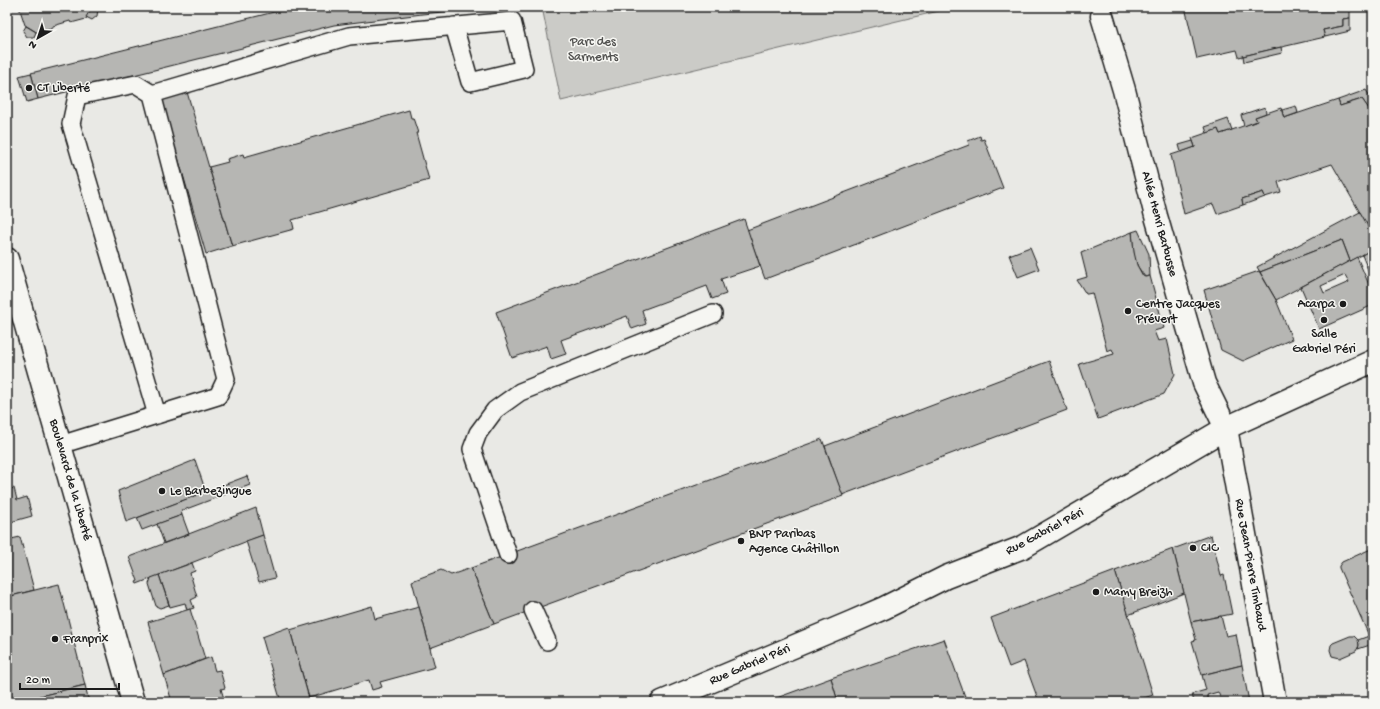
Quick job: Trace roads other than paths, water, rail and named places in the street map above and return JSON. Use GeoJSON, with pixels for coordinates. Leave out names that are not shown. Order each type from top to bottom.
{"type":"FeatureCollection","features":[{"type":"Feature","properties":{"kind":"street","name":"Allée Henri Barbusse"},"geometry":{"type":"LineString","coordinates":[[1102,16],[1124,90],[1156,216],[1204,383],[1226,428]]}},
{"type":"Feature","properties":{"kind":"street","name":"Boulevard de la Liberté"},"geometry":{"type":"LineString","coordinates":[[7,259],[133,702]]}},
{"type":"Feature","properties":{"kind":"street","name":"Rue Gabriel Péri"},"geometry":{"type":"LineString","coordinates":[[662,702],[884,608],[946,577],[1023,547],[1226,428],[1373,361]]}},
{"type":"Feature","properties":{"kind":"street","name":"Rue Jean-Pierre Timbaud"},"geometry":{"type":"LineString","coordinates":[[1226,428],[1275,702]]}},
{"type":"Feature","properties":{"kind":"lane"},"geometry":{"type":"LineString","coordinates":[[152,94],[350,36],[454,26],[512,21],[524,69],[470,82],[454,26]]}},
{"type":"Feature","properties":{"kind":"lane"},"geometry":{"type":"LineString","coordinates":[[60,446],[218,396],[226,379],[152,94],[136,84],[77,96],[71,124],[157,415]]}},
{"type":"Feature","properties":{"kind":"lane"},"geometry":{"type":"LineString","coordinates":[[508,554],[472,449],[478,433],[495,410],[520,392],[713,314]]}},
{"type":"Feature","properties":{"kind":"lane"},"geometry":{"type":"LineString","coordinates":[[533,610],[546,641]]}},
{"type":"Feature","properties":{"kind":"place","name":"CT Liberté"},"geometry":{"type":"Point","coordinates":[29,88]}},
{"type":"Feature","properties":{"kind":"place","name":"Acarpa"},"geometry":{"type":"Point","coordinates":[1343,304]}},
{"type":"Feature","properties":{"kind":"place","name":"Centre Jacques Prévert"},"geometry":{"type":"Point","coordinates":[1128,311]}},
{"type":"Feature","properties":{"kind":"place","name":"Salle Gabriel Péri"},"geometry":{"type":"Point","coordinates":[1324,320]}},
{"type":"Feature","properties":{"kind":"place","name":"Le Barbezingue"},"geometry":{"type":"Point","coordinates":[162,491]}},
{"type":"Feature","properties":{"kind":"place","name":"BNP Paribas Agence Châtillon"},"geometry":{"type":"Point","coordinates":[741,541]}},
{"type":"Feature","properties":{"kind":"place","name":"CIC"},"geometry":{"type":"Point","coordinates":[1193,548]}},
{"type":"Feature","properties":{"kind":"place","name":"Mamy Breizh"},"geometry":{"type":"Point","coordinates":[1096,592]}},
{"type":"Feature","properties":{"kind":"place","name":"Franprix"},"geometry":{"type":"Point","coordinates":[55,639]}},
{"type":"Feature","properties":{"kind":"park label","name":"Parc des Sarments"},"geometry":{"type":"Point","coordinates":[593,50]}}]}
